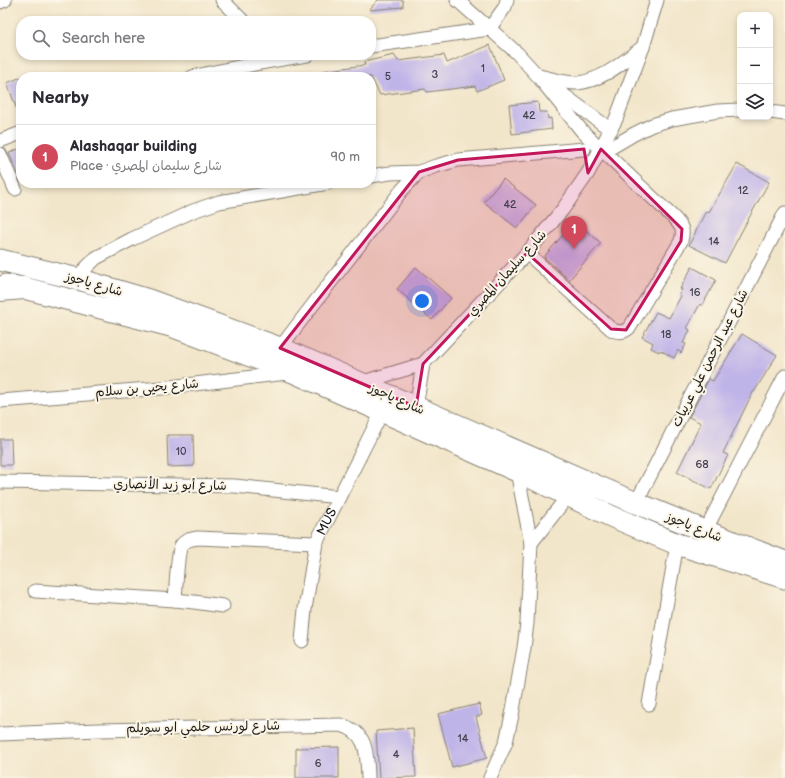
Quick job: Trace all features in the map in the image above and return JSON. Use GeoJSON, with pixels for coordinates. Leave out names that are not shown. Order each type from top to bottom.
{"type":"FeatureCollection","features":[{"type":"Feature","properties":{"kind":"highway"},"geometry":{"type":"LineString","coordinates":[[0,290],[24,288]]}},
{"type":"Feature","properties":{"kind":"main road","name":"شارع ياجوز"},"geometry":{"type":"LineString","coordinates":[[0,260],[78,279],[149,300],[280,348],[636,503],[705,532],[785,562]]}},
{"type":"Feature","properties":{"kind":"main road","name":"شارع ياجوز"},"geometry":{"type":"LineString","coordinates":[[0,283],[171,326],[293,372],[677,544],[785,578]]}},
{"type":"Feature","properties":{"kind":"street"},"geometry":{"type":"LineString","coordinates":[[0,2],[5,0]]}},
{"type":"Feature","properties":{"kind":"street"},"geometry":{"type":"LineString","coordinates":[[222,0],[238,16]]}},
{"type":"Feature","properties":{"kind":"street"},"geometry":{"type":"LineString","coordinates":[[457,0],[517,54],[538,76],[582,131],[675,219],[680,225],[683,234],[681,241],[630,328],[622,332],[616,332],[611,329],[527,253]]}},
{"type":"Feature","properties":{"kind":"street"},"geometry":{"type":"LineString","coordinates":[[376,45],[489,29],[505,7],[507,0]]}},
{"type":"Feature","properties":{"kind":"street","name":"شارع سليمان المصري"},"geometry":{"type":"LineString","coordinates":[[423,364],[527,253],[563,209],[588,173],[611,130],[624,99],[643,47],[657,0]]}},
{"type":"Feature","properties":{"kind":"street"},"geometry":{"type":"LineString","coordinates":[[538,76],[578,83],[598,78],[643,47]]}},
{"type":"Feature","properties":{"kind":"street"},"geometry":{"type":"LineString","coordinates":[[213,72],[264,60]]}},
{"type":"Feature","properties":{"kind":"street"},"geometry":{"type":"LineString","coordinates":[[538,76],[611,130]]}},
{"type":"Feature","properties":{"kind":"street"},"geometry":{"type":"LineString","coordinates":[[601,149],[612,147],[652,125],[672,119],[718,111],[737,110]]}},
{"type":"Feature","properties":{"kind":"street"},"geometry":{"type":"LineString","coordinates":[[773,112],[785,114]]}},
{"type":"Feature","properties":{"kind":"street"},"geometry":{"type":"LineString","coordinates":[[582,131],[588,173]]}},
{"type":"Feature","properties":{"kind":"street"},"geometry":{"type":"LineString","coordinates":[[0,141],[16,135]]}},
{"type":"Feature","properties":{"kind":"street"},"geometry":{"type":"LineString","coordinates":[[376,175],[419,172],[458,160],[584,149]]}},
{"type":"Feature","properties":{"kind":"street"},"geometry":{"type":"LineString","coordinates":[[0,154],[15,189]]}},
{"type":"Feature","properties":{"kind":"street"},"geometry":{"type":"LineString","coordinates":[[280,348],[402,190],[419,172]]}},
{"type":"Feature","properties":{"kind":"street"},"geometry":{"type":"LineString","coordinates":[[78,279],[82,272],[96,258],[132,239],[193,211],[219,202],[299,188]]}},
{"type":"Feature","properties":{"kind":"street","name":"شارع عبد الرحمن علي عربيات"},"geometry":{"type":"LineString","coordinates":[[636,503],[785,212]]}},
{"type":"Feature","properties":{"kind":"street"},"geometry":{"type":"LineString","coordinates":[[360,383],[423,364],[416,407]]}},
{"type":"Feature","properties":{"kind":"street","name":"شارع يحيى بن سلام"},"geometry":{"type":"LineString","coordinates":[[0,401],[161,388],[293,372]]}},
{"type":"Feature","properties":{"kind":"street"},"geometry":{"type":"LineString","coordinates":[[705,532],[785,376]]}},
{"type":"Feature","properties":{"kind":"street","name":"MUS"},"geometry":{"type":"LineString","coordinates":[[302,641],[305,609],[316,543],[382,412]]}},
{"type":"Feature","properties":{"kind":"street"},"geometry":{"type":"LineString","coordinates":[[491,777],[506,742],[519,681],[527,623],[531,543],[516,471]]}},
{"type":"Feature","properties":{"kind":"street","name":"شارع أبو زيد الأنصاري"},"geometry":{"type":"LineString","coordinates":[[0,482],[235,486],[339,497]]}},
{"type":"Feature","properties":{"kind":"street"},"geometry":{"type":"LineString","coordinates":[[531,543],[568,496]]}},
{"type":"Feature","properties":{"kind":"street"},"geometry":{"type":"LineString","coordinates":[[175,600],[181,546],[190,539],[198,538],[316,543]]}},
{"type":"Feature","properties":{"kind":"street"},"geometry":{"type":"LineString","coordinates":[[649,704],[677,544]]}},
{"type":"Feature","properties":{"kind":"street"},"geometry":{"type":"LineString","coordinates":[[35,591],[175,600],[223,606]]}},
{"type":"Feature","properties":{"kind":"street","name":"شارع لورنس حلمي ابو سويلم"},"geometry":{"type":"LineString","coordinates":[[0,734],[100,730],[340,725],[348,726],[360,736],[364,743],[367,752],[368,778]]}},
{"type":"Feature","properties":{"kind":"highlighted area"},"geometry":{"type":"Polygon","coordinates":[[[584,149],[588,173],[601,149],[682,229],[681,241],[626,330],[611,329],[527,253],[423,364],[416,407],[280,348],[419,172],[458,160],[584,149]]]}},
{"type":"Feature","properties":{"kind":"building"},"geometry":{"type":"Polygon","coordinates":[[[378,0],[403,0],[403,7],[369,10],[378,0]]]}},
{"type":"Feature","properties":{"kind":"building"},"geometry":{"type":"Polygon","coordinates":[[[490,45],[504,80],[477,91],[475,86],[427,92],[425,89],[380,95],[376,87],[376,72],[322,71],[365,65],[364,62],[394,55],[398,61],[444,55],[447,63],[490,45]]]}},
{"type":"Feature","properties":{"kind":"building"},"geometry":{"type":"Polygon","coordinates":[[[16,79],[16,107],[7,83],[16,79]]]}},
{"type":"Feature","properties":{"kind":"building"},"geometry":{"type":"Polygon","coordinates":[[[538,102],[539,112],[547,112],[548,119],[551,118],[552,129],[512,134],[509,105],[538,102]]]}},
{"type":"Feature","properties":{"kind":"building"},"geometry":{"type":"Polygon","coordinates":[[[16,150],[16,170],[9,153],[16,150]]]}},
{"type":"Feature","properties":{"kind":"building"},"geometry":{"type":"Polygon","coordinates":[[[737,164],[769,182],[725,263],[689,245],[706,211],[709,212],[737,164]]]}},
{"type":"Feature","properties":{"kind":"building"},"geometry":{"type":"Polygon","coordinates":[[[503,179],[536,205],[517,228],[484,202],[503,179]]]}},
{"type":"Feature","properties":{"kind":"building"},"geometry":{"type":"Polygon","coordinates":[[[575,221],[601,243],[569,280],[544,257],[575,221]]]}},
{"type":"Feature","properties":{"kind":"building"},"geometry":{"type":"Polygon","coordinates":[[[416,267],[451,298],[432,320],[397,289],[416,267]]]}},
{"type":"Feature","properties":{"kind":"building"},"geometry":{"type":"Polygon","coordinates":[[[692,267],[716,280],[702,306],[700,304],[687,328],[690,330],[683,343],[686,344],[681,353],[678,350],[674,358],[660,350],[659,352],[651,348],[653,343],[642,337],[656,312],[669,318],[681,296],[679,295],[682,289],[680,289],[692,267]]]}},
{"type":"Feature","properties":{"kind":"building"},"geometry":{"type":"Polygon","coordinates":[[[742,334],[777,355],[753,392],[723,453],[728,455],[711,489],[677,472],[701,423],[689,417],[709,379],[713,381],[742,334]]]}},
{"type":"Feature","properties":{"kind":"building"},"geometry":{"type":"Polygon","coordinates":[[[167,435],[193,435],[194,466],[168,467],[167,435]]]}},
{"type":"Feature","properties":{"kind":"building"},"geometry":{"type":"Polygon","coordinates":[[[0,439],[11,439],[12,465],[0,465],[0,439]]]}},
{"type":"Feature","properties":{"kind":"building"},"geometry":{"type":"Polygon","coordinates":[[[479,704],[482,715],[476,717],[487,758],[452,767],[438,714],[479,704]]]}},
{"type":"Feature","properties":{"kind":"building"},"geometry":{"type":"Polygon","coordinates":[[[413,728],[416,777],[379,778],[376,731],[413,728]]]}},
{"type":"Feature","properties":{"kind":"building"},"geometry":{"type":"Polygon","coordinates":[[[339,747],[339,778],[296,778],[296,748],[339,747]]]}},
{"type":"Feature","properties":{"kind":"place","name":"Alashaqar building"},"geometry":{"type":"Point","coordinates":[574,249]}}]}
